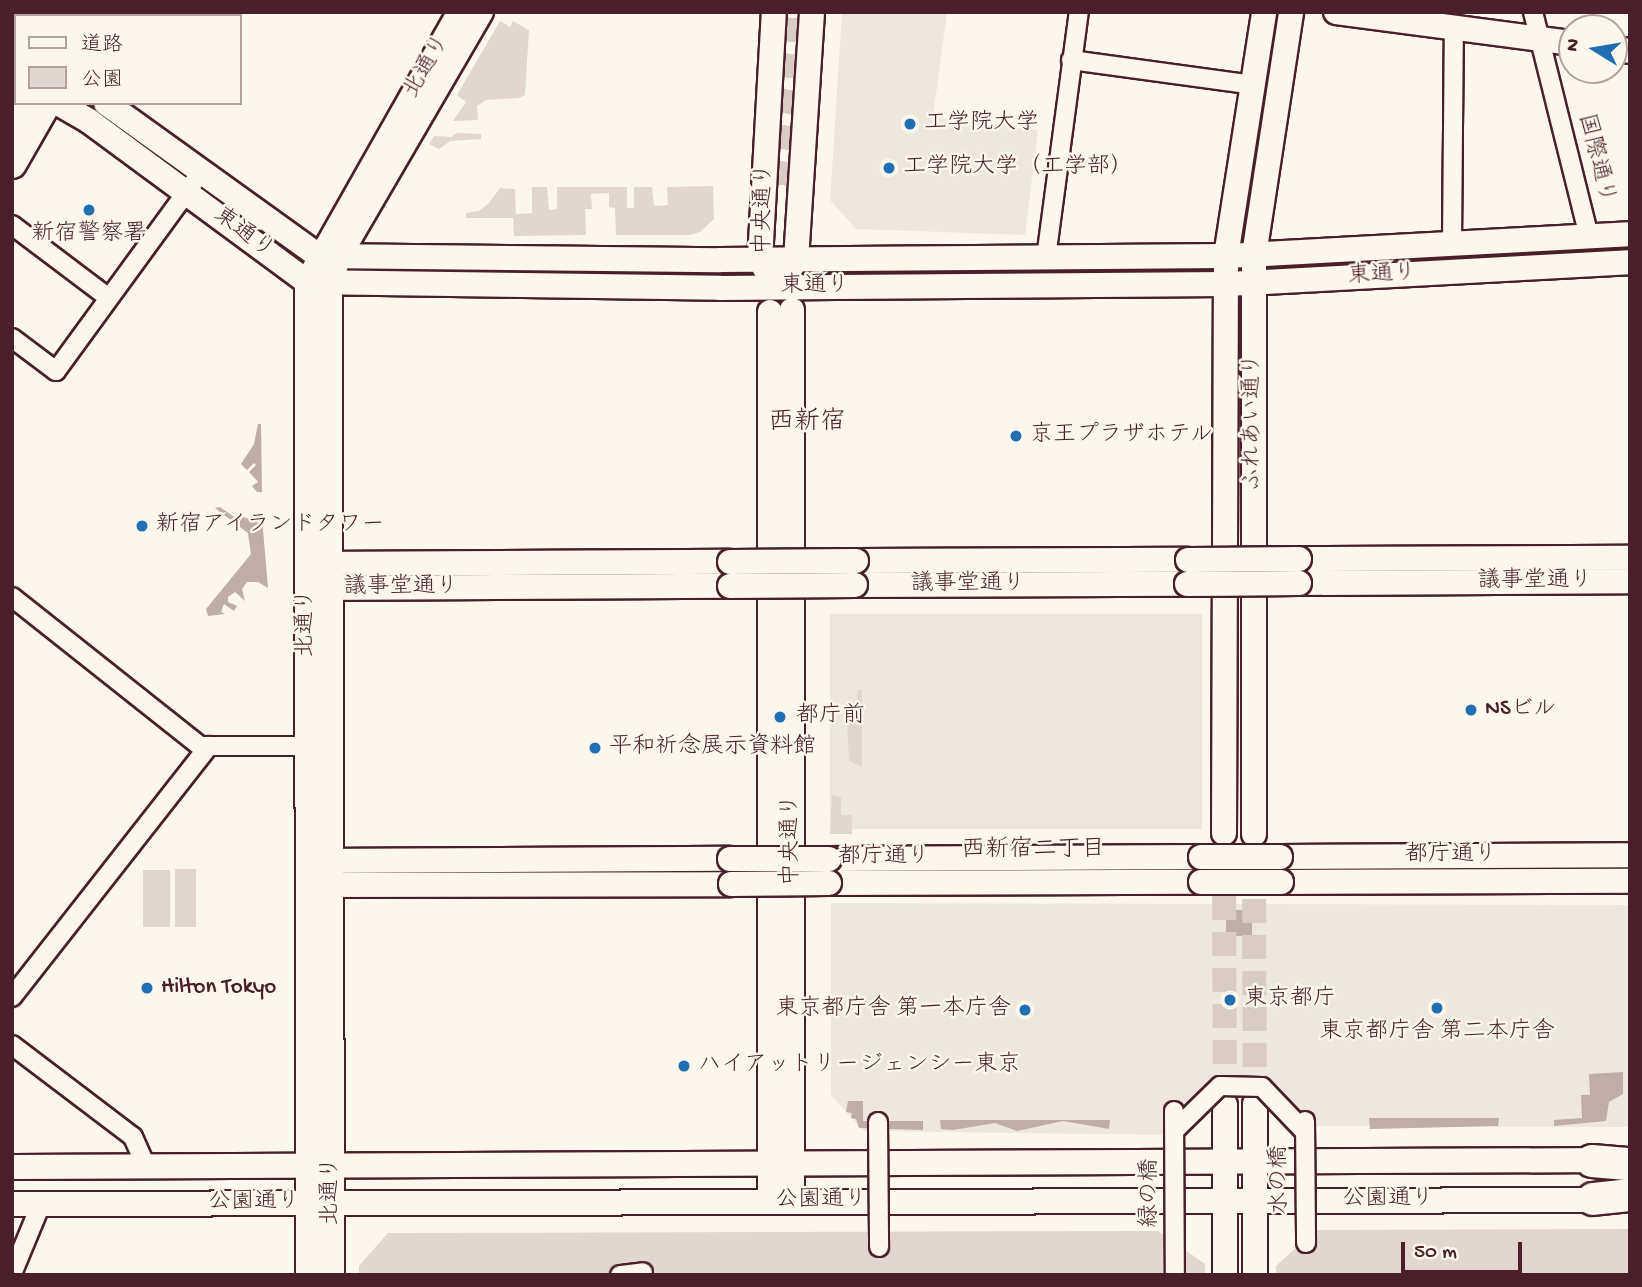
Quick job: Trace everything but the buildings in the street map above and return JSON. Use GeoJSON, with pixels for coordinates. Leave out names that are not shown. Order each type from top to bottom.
{"type":"FeatureCollection","features":[{"type":"Feature","properties":{"kind":"highway"},"geometry":{"type":"LineString","coordinates":[[1592,1161],[1630,1164]]}},
{"type":"Feature","properties":{"kind":"highway"},"geometry":{"type":"LineString","coordinates":[[1593,1199],[1630,1195]]}},
{"type":"Feature","properties":{"kind":"main road","name":"北通り"},"geometry":{"type":"LineString","coordinates":[[308,1275],[320,1203],[318,283],[329,256],[460,12]]}},
{"type":"Feature","properties":{"kind":"main road","name":"北通り"},"geometry":{"type":"LineString","coordinates":[[329,256],[481,12]]}},
{"type":"Feature","properties":{"kind":"main road","name":"中央通り"},"geometry":{"type":"LineString","coordinates":[[774,12],[760,260],[776,288],[796,260],[812,12]]}},
{"type":"Feature","properties":{"kind":"main road","name":"ふれあい通り"},"geometry":{"type":"LineString","coordinates":[[1224,834],[1226,256],[1264,12]]}},
{"type":"Feature","properties":{"kind":"main road","name":"ふれあい通り"},"geometry":{"type":"LineString","coordinates":[[1254,834],[1254,255],[1291,12]]}},
{"type":"Feature","properties":{"kind":"main road"},"geometry":{"type":"LineString","coordinates":[[1336,12],[1558,41]]}},
{"type":"Feature","properties":{"kind":"main road"},"geometry":{"type":"LineString","coordinates":[[12,122],[14,104]]}},
{"type":"Feature","properties":{"kind":"main road"},"geometry":{"type":"LineString","coordinates":[[12,164],[46,105]]}},
{"type":"Feature","properties":{"kind":"main road","name":"東通り"},"geometry":{"type":"LineString","coordinates":[[63,105],[193,182],[329,256],[796,260],[1226,256],[1630,234]]}},
{"type":"Feature","properties":{"kind":"main road","name":"東通り"},"geometry":{"type":"LineString","coordinates":[[108,105],[193,182],[318,283],[776,288],[1226,284],[1630,262]]}},
{"type":"Feature","properties":{"kind":"main road","name":"中央通り"},"geometry":{"type":"LineString","coordinates":[[781,311],[781,1202]]}},
{"type":"Feature","properties":{"kind":"main road","name":"議事堂通り"},"geometry":{"type":"LineString","coordinates":[[319,576],[1299,571],[1630,558]]}},
{"type":"Feature","properties":{"kind":"main road","name":"議事堂通り"},"geometry":{"type":"LineString","coordinates":[[1299,571],[1630,582]]}},
{"type":"Feature","properties":{"kind":"main road","name":"北通り"},"geometry":{"type":"LineString","coordinates":[[319,576],[307,746],[319,873]]}},
{"type":"Feature","properties":{"kind":"main road","name":"都庁通り"},"geometry":{"type":"LineString","coordinates":[[319,873],[730,859],[1630,855]]}},
{"type":"Feature","properties":{"kind":"main road","name":"都庁通り"},"geometry":{"type":"LineString","coordinates":[[319,873],[730,884],[1630,881]]}},
{"type":"Feature","properties":{"kind":"main road"},"geometry":{"type":"LineString","coordinates":[[1255,1104],[1255,1275]]}},
{"type":"Feature","properties":{"kind":"main road"},"geometry":{"type":"LineString","coordinates":[[1225,1105],[1226,1275]]}},
{"type":"Feature","properties":{"kind":"main road","name":"公園通り"},"geometry":{"type":"LineString","coordinates":[[12,1167],[1592,1161],[1630,1158]]}},
{"type":"Feature","properties":{"kind":"main road","name":"公園通り"},"geometry":{"type":"LineString","coordinates":[[12,1204],[1593,1199],[1630,1202]]}},
{"type":"Feature","properties":{"kind":"main road","name":"北通り"},"geometry":{"type":"LineString","coordinates":[[320,1203],[332,1275]]}},
{"type":"Feature","properties":{"kind":"street"},"geometry":{"type":"LineString","coordinates":[[1046,258],[1079,12]]}},
{"type":"Feature","properties":{"kind":"street","name":"国際通り"},"geometry":{"type":"LineString","coordinates":[[1533,12],[1589,236]]}},
{"type":"Feature","properties":{"kind":"street"},"geometry":{"type":"LineString","coordinates":[[1452,244],[1454,27]]}},
{"type":"Feature","properties":{"kind":"street"},"geometry":{"type":"LineString","coordinates":[[1071,60],[1253,85]]}},
{"type":"Feature","properties":{"kind":"street"},"geometry":{"type":"LineString","coordinates":[[12,338],[56,371],[193,182]]}},
{"type":"Feature","properties":{"kind":"street"},"geometry":{"type":"LineString","coordinates":[[12,225],[109,298]]}},
{"type":"Feature","properties":{"kind":"street"},"geometry":{"type":"LineString","coordinates":[[12,597],[200,746],[307,746]]}},
{"type":"Feature","properties":{"kind":"street"},"geometry":{"type":"LineString","coordinates":[[12,997],[209,746]]}},
{"type":"Feature","properties":{"kind":"street"},"geometry":{"type":"LineString","coordinates":[[12,1045],[133,1137],[146,1166]]}},
{"type":"Feature","properties":{"kind":"street","name":"水の橋"},"geometry":{"type":"LineString","coordinates":[[1175,1130],[1220,1086],[1262,1087],[1305,1124],[1306,1243]]}},
{"type":"Feature","properties":{"kind":"street","name":"緑の橋"},"geometry":{"type":"LineString","coordinates":[[1174,1111],[1175,1275]]}},
{"type":"Feature","properties":{"kind":"street"},"geometry":{"type":"LineString","coordinates":[[877,1122],[879,1247]]}},
{"type":"Feature","properties":{"kind":"street"},"geometry":{"type":"LineString","coordinates":[[12,1275],[41,1204]]}},
{"type":"Feature","properties":{"kind":"street"},"geometry":{"type":"LineString","coordinates":[[620,1275],[643,1272]]}},
{"type":"Feature","properties":{"kind":"shaded area","name":"工学院大学"},"geometry":{"type":"Polygon","coordinates":[[[842,12],[947,12],[933,117],[1038,130],[1025,235],[856,229],[830,200],[842,12]]]}},
{"type":"Feature","properties":{"kind":"shaded area"},"geometry":{"type":"Polygon","coordinates":[[[258,424],[261,424],[262,492],[257,492],[252,486],[258,482],[249,472],[256,465],[254,463],[247,470],[241,464],[254,444],[258,424]]]}},
{"type":"Feature","properties":{"kind":"shaded area"},"geometry":{"type":"Polygon","coordinates":[[[220,507],[240,521],[243,517],[254,521],[256,515],[262,518],[268,588],[258,582],[247,582],[242,589],[245,601],[235,592],[228,597],[228,602],[237,606],[234,611],[224,604],[221,612],[225,614],[208,616],[206,609],[251,554],[248,533],[215,508],[220,507]]]}},
{"type":"Feature","properties":{"kind":"shaded area"},"geometry":{"type":"Polygon","coordinates":[[[830,614],[1202,614],[1202,829],[830,829],[830,614]]]}},
{"type":"Feature","properties":{"kind":"shaded area","name":"東京都庁"},"geometry":{"type":"Polygon","coordinates":[[[831,903],[1627,905],[1630,910],[1630,1127],[1296,1126],[1262,1091],[1218,1091],[1169,1135],[864,1131],[831,1095],[831,903]]]}},
{"type":"Feature","properties":{"kind":"shaded area"},"geometry":{"type":"Polygon","coordinates":[[[1226,910],[1252,910],[1252,936],[1226,936],[1226,910]]]}},
{"type":"Feature","properties":{"kind":"shaded area"},"geometry":{"type":"Polygon","coordinates":[[[1623,1072],[1623,1094],[1609,1102],[1606,1121],[1554,1126],[1554,1120],[1582,1118],[1581,1095],[1590,1095],[1589,1074],[1623,1072]]]}},
{"type":"Feature","properties":{"kind":"shaded area"},"geometry":{"type":"Polygon","coordinates":[[[848,1101],[863,1101],[863,1121],[923,1121],[923,1130],[859,1128],[856,1119],[851,1118],[852,1113],[846,1112],[848,1101]]]}},
{"type":"Feature","properties":{"kind":"shaded area"},"geometry":{"type":"Polygon","coordinates":[[[1369,1118],[1499,1118],[1498,1126],[1370,1129],[1369,1118]]]}},
{"type":"Feature","properties":{"kind":"shaded area"},"geometry":{"type":"Polygon","coordinates":[[[940,1120],[1110,1120],[1109,1129],[1063,1121],[1017,1131],[995,1123],[953,1130],[941,1129],[940,1120]]]}},
{"type":"Feature","properties":{"kind":"green space"},"geometry":{"type":"Polygon","coordinates":[[[500,21],[510,27],[513,21],[529,30],[525,95],[519,98],[486,100],[477,106],[478,120],[453,121],[466,102],[457,95],[500,21]]]}},
{"type":"Feature","properties":{"kind":"green space"},"geometry":{"type":"Polygon","coordinates":[[[457,133],[481,134],[481,139],[450,141],[439,149],[429,144],[434,136],[451,137],[457,133]]]}},
{"type":"Feature","properties":{"kind":"green space"},"geometry":{"type":"Polygon","coordinates":[[[713,186],[714,219],[700,232],[690,235],[616,235],[615,208],[609,207],[609,193],[591,194],[592,209],[585,209],[586,235],[514,236],[513,218],[466,218],[466,213],[479,211],[488,204],[500,188],[515,189],[516,214],[532,213],[532,187],[547,187],[549,210],[557,209],[557,187],[627,187],[627,208],[634,208],[634,187],[652,187],[654,206],[668,205],[667,187],[713,186]]]}},
{"type":"Feature","properties":{"kind":"green space"},"geometry":{"type":"Polygon","coordinates":[[[857,690],[862,690],[862,767],[849,761],[847,723],[857,723],[857,690]]]}},
{"type":"Feature","properties":{"kind":"green space"},"geometry":{"type":"Polygon","coordinates":[[[832,795],[841,797],[841,815],[852,815],[852,834],[830,834],[832,795]]]}},
{"type":"Feature","properties":{"kind":"green space"},"geometry":{"type":"Polygon","coordinates":[[[175,869],[196,869],[196,927],[175,927],[175,869]]]}},
{"type":"Feature","properties":{"kind":"green space"},"geometry":{"type":"Polygon","coordinates":[[[143,870],[170,870],[170,927],[143,927],[143,870]]]}},
{"type":"Feature","properties":{"kind":"green space"},"geometry":{"type":"Polygon","coordinates":[[[1630,1229],[1630,1275],[1276,1275],[1276,1266],[1315,1230],[1630,1229]]]}},
{"type":"Feature","properties":{"kind":"green space"},"geometry":{"type":"Polygon","coordinates":[[[1158,1231],[1205,1264],[1205,1275],[359,1275],[359,1266],[388,1233],[1158,1231]]]}},
{"type":"Feature","properties":{"kind":"tunnel"},"geometry":{"type":"LineString","coordinates":[[776,185],[787,12]]}},
{"type":"Feature","properties":{"kind":"tunnel"},"geometry":{"type":"LineString","coordinates":[[1224,860],[1225,1105]]}},
{"type":"Feature","properties":{"kind":"tunnel"},"geometry":{"type":"LineString","coordinates":[[1254,863],[1255,1104]]}},
{"type":"Feature","properties":{"kind":"place","name":"工学院大学"},"geometry":{"type":"Point","coordinates":[910,124]}},
{"type":"Feature","properties":{"kind":"place","name":"工学院大学（工学部）"},"geometry":{"type":"Point","coordinates":[889,168]}},
{"type":"Feature","properties":{"kind":"place","name":"新宿警察署"},"geometry":{"type":"Point","coordinates":[89,210]}},
{"type":"Feature","properties":{"kind":"place","name":"京王プラザホテル"},"geometry":{"type":"Point","coordinates":[1016,436]}},
{"type":"Feature","properties":{"kind":"place","name":"新宿アイランドタワー"},"geometry":{"type":"Point","coordinates":[142,526]}},
{"type":"Feature","properties":{"kind":"place","name":"NSビル"},"geometry":{"type":"Point","coordinates":[1471,710]}},
{"type":"Feature","properties":{"kind":"place","name":"都庁前"},"geometry":{"type":"Point","coordinates":[780,717]}},
{"type":"Feature","properties":{"kind":"place","name":"平和祈念展示資料館"},"geometry":{"type":"Point","coordinates":[595,748]}},
{"type":"Feature","properties":{"kind":"place","name":"Hilton Tokyo"},"geometry":{"type":"Point","coordinates":[147,988]}},
{"type":"Feature","properties":{"kind":"place","name":"東京都庁"},"geometry":{"type":"Point","coordinates":[1230,1000]}},
{"type":"Feature","properties":{"kind":"place","name":"東京都庁舎 第二本庁舎"},"geometry":{"type":"Point","coordinates":[1437,1008]}},
{"type":"Feature","properties":{"kind":"place","name":"東京都庁舎 第一本庁舎"},"geometry":{"type":"Point","coordinates":[1025,1010]}},
{"type":"Feature","properties":{"kind":"place","name":"ハイアットリージェンシー東京"},"geometry":{"type":"Point","coordinates":[684,1066]}},
{"type":"Feature","properties":{"kind":"district","name":"西新宿"},"geometry":{"type":"Point","coordinates":[807,424]}},
{"type":"Feature","properties":{"kind":"district","name":"西新宿二丁目"},"geometry":{"type":"Point","coordinates":[1033,851]}}]}
